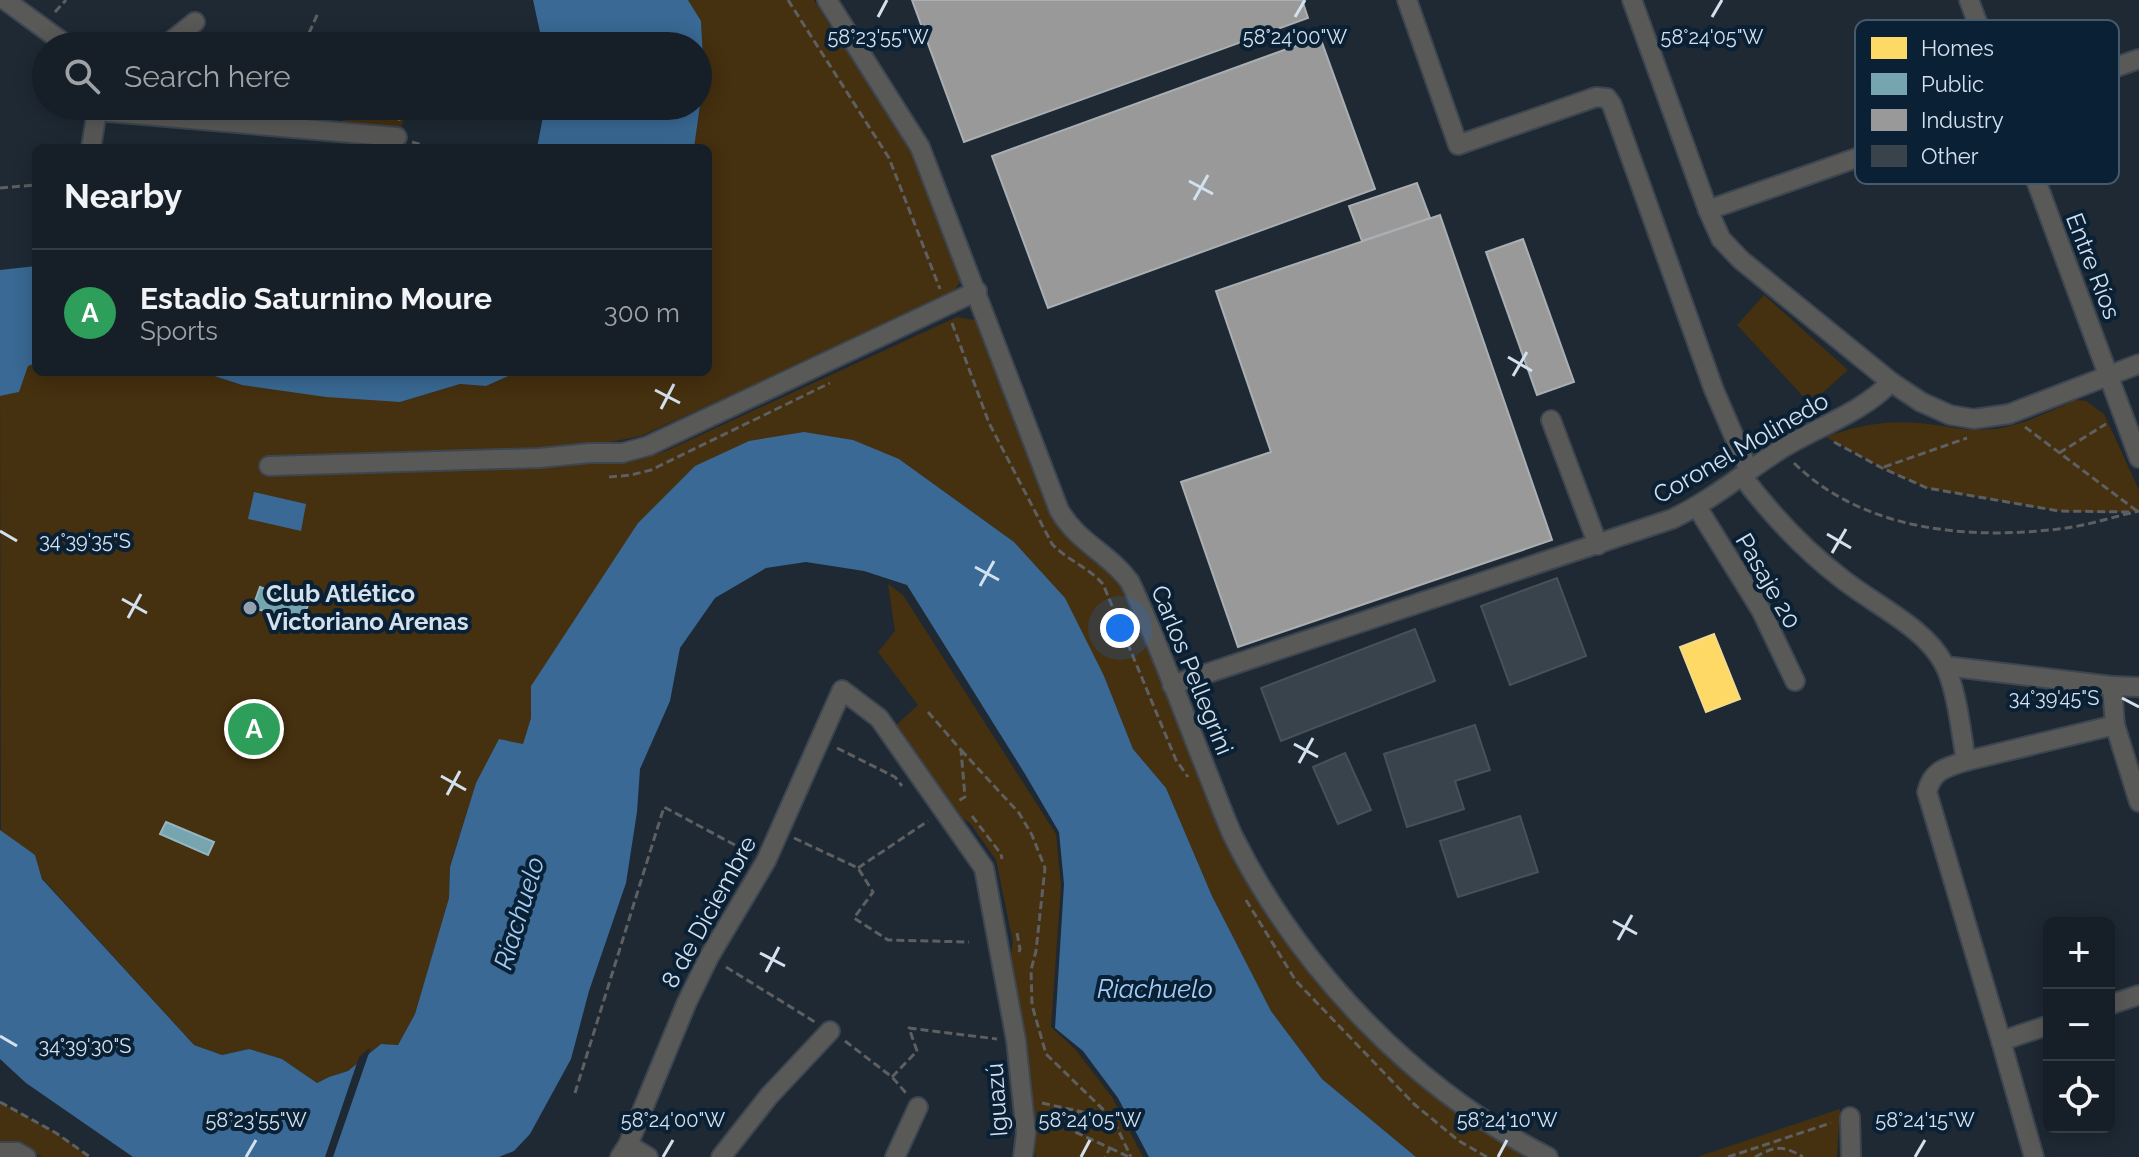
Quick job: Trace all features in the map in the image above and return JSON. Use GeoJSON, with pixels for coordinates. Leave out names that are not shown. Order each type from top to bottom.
{"type":"FeatureCollection","features":[{"type":"Feature","properties":{"kind":"street"},"geometry":{"type":"LineString","coordinates":[[5,0],[49,32]]}},
{"type":"Feature","properties":{"kind":"street","name":"Carlos Pellegrini"},"geometry":{"type":"LineString","coordinates":[[827,0],[920,147],[1059,510],[1068,526],[1121,570],[1130,582],[1233,835],[1274,906],[1320,970],[1378,1033],[1424,1076],[1465,1108],[1548,1157]]}},
{"type":"Feature","properties":{"kind":"street"},"geometry":{"type":"LineString","coordinates":[[1407,0],[1458,145],[1596,97],[1607,98],[1746,474],[1765,506],[1807,549],[1936,651],[1951,684],[1966,761]]}},
{"type":"Feature","properties":{"kind":"street"},"geometry":{"type":"LineString","coordinates":[[1632,0],[1721,239],[1729,249],[1891,382],[1921,402],[1950,415],[1974,419],[2009,414],[2139,364]]}},
{"type":"Feature","properties":{"kind":"street","name":"Entre Ríos"},"geometry":{"type":"LineString","coordinates":[[1969,0],[1976,20]]}},
{"type":"Feature","properties":{"kind":"street"},"geometry":{"type":"LineString","coordinates":[[182,32],[195,22]]}},
{"type":"Feature","properties":{"kind":"street"},"geometry":{"type":"LineString","coordinates":[[2119,66],[2139,59]]}},
{"type":"Feature","properties":{"kind":"street"},"geometry":{"type":"LineString","coordinates":[[92,144],[97,120]]}},
{"type":"Feature","properties":{"kind":"street"},"geometry":{"type":"LineString","coordinates":[[223,120],[397,137]]}},
{"type":"Feature","properties":{"kind":"street"},"geometry":{"type":"LineString","coordinates":[[1708,210],[1855,159]]}},
{"type":"Feature","properties":{"kind":"street","name":"Entre Ríos"},"geometry":{"type":"LineString","coordinates":[[2036,184],[2139,458]]}},
{"type":"Feature","properties":{"kind":"street"},"geometry":{"type":"LineString","coordinates":[[269,466],[498,460],[622,453],[648,446],[977,291]]}},
{"type":"Feature","properties":{"kind":"street","name":"Coronel Molinedo"},"geometry":{"type":"LineString","coordinates":[[1172,685],[1672,519],[1697,507],[1814,430],[1866,404],[1891,382]]}},
{"type":"Feature","properties":{"kind":"street"},"geometry":{"type":"LineString","coordinates":[[1551,420],[1598,545]]}},
{"type":"Feature","properties":{"kind":"street","name":"Pasaje 20"},"geometry":{"type":"LineString","coordinates":[[1697,507],[1761,610],[1795,681]]}},
{"type":"Feature","properties":{"kind":"street"},"geometry":{"type":"LineString","coordinates":[[1945,666],[2139,687]]}},
{"type":"Feature","properties":{"kind":"street"},"geometry":{"type":"LineString","coordinates":[[2112,686],[2115,725],[2139,802]]}},
{"type":"Feature","properties":{"kind":"street","name":"8 de Diciembre"},"geometry":{"type":"LineString","coordinates":[[624,1151],[687,1002],[709,957],[766,861],[842,690]]}},
{"type":"Feature","properties":{"kind":"street","name":"Iguazú"},"geometry":{"type":"LineString","coordinates":[[842,690],[879,718],[984,868],[1016,1040],[1026,1133],[1023,1157]]}},
{"type":"Feature","properties":{"kind":"street"},"geometry":{"type":"LineString","coordinates":[[2034,1157],[1927,792],[1933,775],[1942,768],[2115,725]]}},
{"type":"Feature","properties":{"kind":"street"},"geometry":{"type":"LineString","coordinates":[[2115,1003],[2139,995]]}},
{"type":"Feature","properties":{"kind":"street"},"geometry":{"type":"LineString","coordinates":[[2001,1041],[2043,1027]]}},
{"type":"Feature","properties":{"kind":"street"},"geometry":{"type":"LineString","coordinates":[[721,1157],[769,1096],[830,1031]]}},
{"type":"Feature","properties":{"kind":"street"},"geometry":{"type":"LineString","coordinates":[[895,1157],[918,1107]]}},
{"type":"Feature","properties":{"kind":"street"},"geometry":{"type":"LineString","coordinates":[[1850,1117],[1851,1157]]}},
{"type":"Feature","properties":{"kind":"street"},"geometry":{"type":"LineString","coordinates":[[624,1151],[648,1157]]}},
{"type":"Feature","properties":{"kind":"street"},"geometry":{"type":"LineString","coordinates":[[0,1152],[17,1152],[26,1157]]}},
{"type":"Feature","properties":{"kind":"path"},"geometry":{"type":"LineString","coordinates":[[788,0],[889,158],[989,423],[1052,544],[1103,584],[1176,760],[1188,777]]}},
{"type":"Feature","properties":{"kind":"path"},"geometry":{"type":"LineString","coordinates":[[309,32],[318,13]]}},
{"type":"Feature","properties":{"kind":"path"},"geometry":{"type":"LineString","coordinates":[[0,188],[32,185]]}},
{"type":"Feature","properties":{"kind":"path"},"geometry":{"type":"LineString","coordinates":[[609,477],[651,470],[837,379]]}},
{"type":"Feature","properties":{"kind":"path"},"geometry":{"type":"LineString","coordinates":[[2009,414],[2138,511]]}},
{"type":"Feature","properties":{"kind":"path"},"geometry":{"type":"LineString","coordinates":[[2059,453],[2122,414]]}},
{"type":"Feature","properties":{"kind":"path"},"geometry":{"type":"LineString","coordinates":[[1814,430],[1882,468],[1927,488],[2059,511],[2138,511]]}},
{"type":"Feature","properties":{"kind":"path"},"geometry":{"type":"LineString","coordinates":[[1882,468],[1971,437]]}},
{"type":"Feature","properties":{"kind":"path"},"geometry":{"type":"LineString","coordinates":[[1781,450],[1803,472],[1829,491],[1900,522],[1948,530],[2005,534],[2075,527],[2138,511]]}},
{"type":"Feature","properties":{"kind":"path"},"geometry":{"type":"LineString","coordinates":[[928,712],[1019,813],[1032,835],[1045,868],[1031,970],[1032,1005],[1046,1054],[1113,1119],[1130,1157]]}},
{"type":"Feature","properties":{"kind":"path"},"geometry":{"type":"LineString","coordinates":[[819,740],[895,777],[903,788]]}},
{"type":"Feature","properties":{"kind":"path"},"geometry":{"type":"LineString","coordinates":[[858,868],[965,797],[961,750]]}},
{"type":"Feature","properties":{"kind":"path"},"geometry":{"type":"LineString","coordinates":[[575,1093],[664,807],[766,861]]}},
{"type":"Feature","properties":{"kind":"path"},"geometry":{"type":"LineString","coordinates":[[780,831],[858,868],[873,892],[854,918],[888,940],[969,942]]}},
{"type":"Feature","properties":{"kind":"path"},"geometry":{"type":"LineString","coordinates":[[1244,898],[1296,981],[1414,1104],[1459,1141],[1487,1157]]}},
{"type":"Feature","properties":{"kind":"path"},"geometry":{"type":"LineString","coordinates":[[709,957],[830,1031],[892,1077],[918,1107]]}},
{"type":"Feature","properties":{"kind":"path"},"geometry":{"type":"LineString","coordinates":[[892,1077],[917,1051],[909,1028],[1016,1040]]}},
{"type":"Feature","properties":{"kind":"path"},"geometry":{"type":"LineString","coordinates":[[1022,1098],[1113,1119]]}},
{"type":"Feature","properties":{"kind":"path"},"geometry":{"type":"LineString","coordinates":[[0,1102],[56,1133],[90,1157]]}},
{"type":"Feature","properties":{"kind":"path"},"geometry":{"type":"LineString","coordinates":[[1078,1111],[1073,1131],[1130,1157]]}},
{"type":"Feature","properties":{"kind":"path"},"geometry":{"type":"LineString","coordinates":[[1728,1157],[1770,1146],[1850,1117]]}},
{"type":"Feature","properties":{"kind":"path"},"geometry":{"type":"LineString","coordinates":[[1755,1157],[1770,1146],[1803,1157]]}},
{"type":"Feature","properties":{"kind":"path"},"geometry":{"type":"LineString","coordinates":[[1105,1157],[1110,1148]]}},
{"type":"Feature","properties":{"kind":"shaded area"},"geometry":{"type":"Polygon","coordinates":[[[688,0],[814,0],[891,116],[914,157],[963,278],[951,295],[641,436],[578,445],[550,463],[627,463],[666,451],[957,317],[981,321],[1044,492],[1061,529],[1117,574],[1268,909],[1444,1101],[1528,1157],[1416,1157],[1322,1079],[1271,1011],[1212,896],[1166,788],[1133,749],[1104,676],[1014,542],[899,459],[531,686],[531,718],[523,745],[476,783],[450,866],[449,898],[415,1014],[398,1045],[381,1044],[348,1071],[317,1083],[282,1059],[249,1049],[222,1055],[194,1045],[42,878],[35,855],[1,833],[0,396],[19,392],[28,366],[32,364],[32,376],[214,376],[242,385],[400,402],[460,384],[486,386],[508,376],[712,376],[712,144],[695,144],[698,120],[712,120],[712,32],[702,32],[701,21],[688,0]]]}},
{"type":"Feature","properties":{"kind":"shaded area"},"geometry":{"type":"Polygon","coordinates":[[[343,120],[404,120],[397,137],[343,133],[343,120]]]}},
{"type":"Feature","properties":{"kind":"shaded area"},"geometry":{"type":"Polygon","coordinates":[[[1764,295],[1848,370],[1810,404],[1737,325],[1764,295]]]}},
{"type":"Feature","properties":{"kind":"shaded area"},"geometry":{"type":"Polygon","coordinates":[[[2075,400],[2086,401],[2104,414],[2139,490],[2139,511],[2059,511],[1927,488],[1882,468],[1826,437],[1859,427],[1894,422],[1973,430],[1993,429],[2025,422],[2075,400]]]}},
{"type":"Feature","properties":{"kind":"shaded area"},"geometry":{"type":"Polygon","coordinates":[[[888,584],[903,595],[1056,834],[1061,885],[1051,1027],[1075,1049],[1112,1097],[1143,1157],[1036,1157],[1010,958],[1013,942],[996,860],[970,823],[953,813],[893,728],[918,705],[878,652],[895,631],[888,584]]]}},
{"type":"Feature","properties":{"kind":"shaded area"},"geometry":{"type":"Polygon","coordinates":[[[0,1102],[56,1133],[90,1157],[42,1157],[24,1147],[0,1145],[0,1102]]]}},
{"type":"Feature","properties":{"kind":"shaded area"},"geometry":{"type":"Polygon","coordinates":[[[1840,1109],[1837,1157],[1697,1157],[1840,1109]]]}},
{"type":"Feature","properties":{"kind":"water"},"geometry":{"type":"Polygon","coordinates":[[[533,0],[688,0],[701,21],[702,32],[540,32],[533,0]]]}},
{"type":"Feature","properties":{"kind":"water"},"geometry":{"type":"Polygon","coordinates":[[[542,120],[698,120],[695,144],[538,144],[542,120]]]}},
{"type":"Feature","properties":{"kind":"water"},"geometry":{"type":"Polygon","coordinates":[[[32,266],[32,364],[28,366],[19,392],[0,396],[0,270],[32,266]]]}},
{"type":"Feature","properties":{"kind":"water"},"geometry":{"type":"Polygon","coordinates":[[[214,376],[508,376],[486,386],[460,384],[400,402],[326,397],[242,385],[214,376]]]}},
{"type":"Feature","properties":{"kind":"water","name":"Riachuelo"},"geometry":{"type":"Polygon","coordinates":[[[804,432],[853,440],[899,459],[1014,542],[1065,598],[1104,676],[1133,749],[1166,788],[1212,896],[1271,1011],[1322,1079],[1416,1157],[1149,1157],[1118,1098],[1083,1051],[1055,1028],[1064,884],[1059,832],[907,585],[864,571],[806,562],[766,568],[715,598],[680,648],[670,701],[640,769],[626,883],[589,991],[571,1059],[530,1134],[514,1151],[499,1157],[133,1157],[26,1083],[0,1059],[0,830],[35,855],[42,879],[194,1045],[222,1055],[249,1049],[282,1059],[317,1083],[348,1071],[381,1044],[398,1045],[415,1014],[449,898],[450,867],[476,783],[499,739],[523,744],[531,718],[531,686],[638,523],[695,466],[749,441],[804,432]]]}},
{"type":"Feature","properties":{"kind":"water"},"geometry":{"type":"Polygon","coordinates":[[[254,492],[306,504],[301,531],[248,519],[254,492]]]}},
{"type":"Feature","properties":{"kind":"pier"},"geometry":{"type":"Polygon","coordinates":[[[371,1047],[333,1157],[325,1157],[359,1057],[371,1047]]]}},
{"type":"Feature","properties":{"kind":"building: Homes"},"geometry":{"type":"Polygon","coordinates":[[[1714,634],[1740,699],[1706,712],[1680,647],[1714,634]]]}},
{"type":"Feature","properties":{"kind":"building: Public"},"geometry":{"type":"Polygon","coordinates":[[[260,587],[308,605],[300,625],[253,607],[260,587]]]}},
{"type":"Feature","properties":{"kind":"building: Public"},"geometry":{"type":"Polygon","coordinates":[[[166,822],[214,842],[208,855],[160,834],[166,822]]]}},
{"type":"Feature","properties":{"kind":"building: Industry"},"geometry":{"type":"Polygon","coordinates":[[[912,0],[1302,0],[1308,18],[964,142],[912,0]]]}},
{"type":"Feature","properties":{"kind":"building: Industry"},"geometry":{"type":"Polygon","coordinates":[[[1320,37],[1375,189],[1048,308],[992,156],[1320,37]]]}},
{"type":"Feature","properties":{"kind":"building: Industry"},"geometry":{"type":"Polygon","coordinates":[[[1417,183],[1430,218],[1362,241],[1349,206],[1417,183]]]}},
{"type":"Feature","properties":{"kind":"building: Industry"},"geometry":{"type":"Polygon","coordinates":[[[1440,215],[1552,540],[1238,647],[1181,482],[1271,452],[1216,291],[1440,215]]]}},
{"type":"Feature","properties":{"kind":"building: Industry"},"geometry":{"type":"Polygon","coordinates":[[[1523,239],[1574,382],[1537,395],[1486,252],[1523,239]]]}},
{"type":"Feature","properties":{"kind":"building: Other"},"geometry":{"type":"Polygon","coordinates":[[[1557,578],[1586,656],[1510,685],[1481,606],[1557,578]]]}},
{"type":"Feature","properties":{"kind":"building: Other"},"geometry":{"type":"Polygon","coordinates":[[[1415,629],[1435,681],[1281,741],[1261,688],[1415,629]]]}},
{"type":"Feature","properties":{"kind":"building: Other"},"geometry":{"type":"Polygon","coordinates":[[[1475,725],[1490,770],[1455,781],[1464,809],[1407,827],[1384,754],[1475,725]]]}},
{"type":"Feature","properties":{"kind":"building: Other"},"geometry":{"type":"Polygon","coordinates":[[[1345,753],[1371,810],[1338,824],[1313,767],[1345,753]]]}},
{"type":"Feature","properties":{"kind":"building: Other"},"geometry":{"type":"Polygon","coordinates":[[[1520,816],[1538,872],[1458,897],[1440,841],[1520,816]]]}},
{"type":"Feature","properties":{"kind":"place","name":"Club Atlético Victoriano Arenas"},"geometry":{"type":"Point","coordinates":[250,608]}},
{"type":"Feature","properties":{"kind":"place","name":"Estadio Saturnino Moure"},"geometry":{"type":"Point","coordinates":[254,729]}}]}
